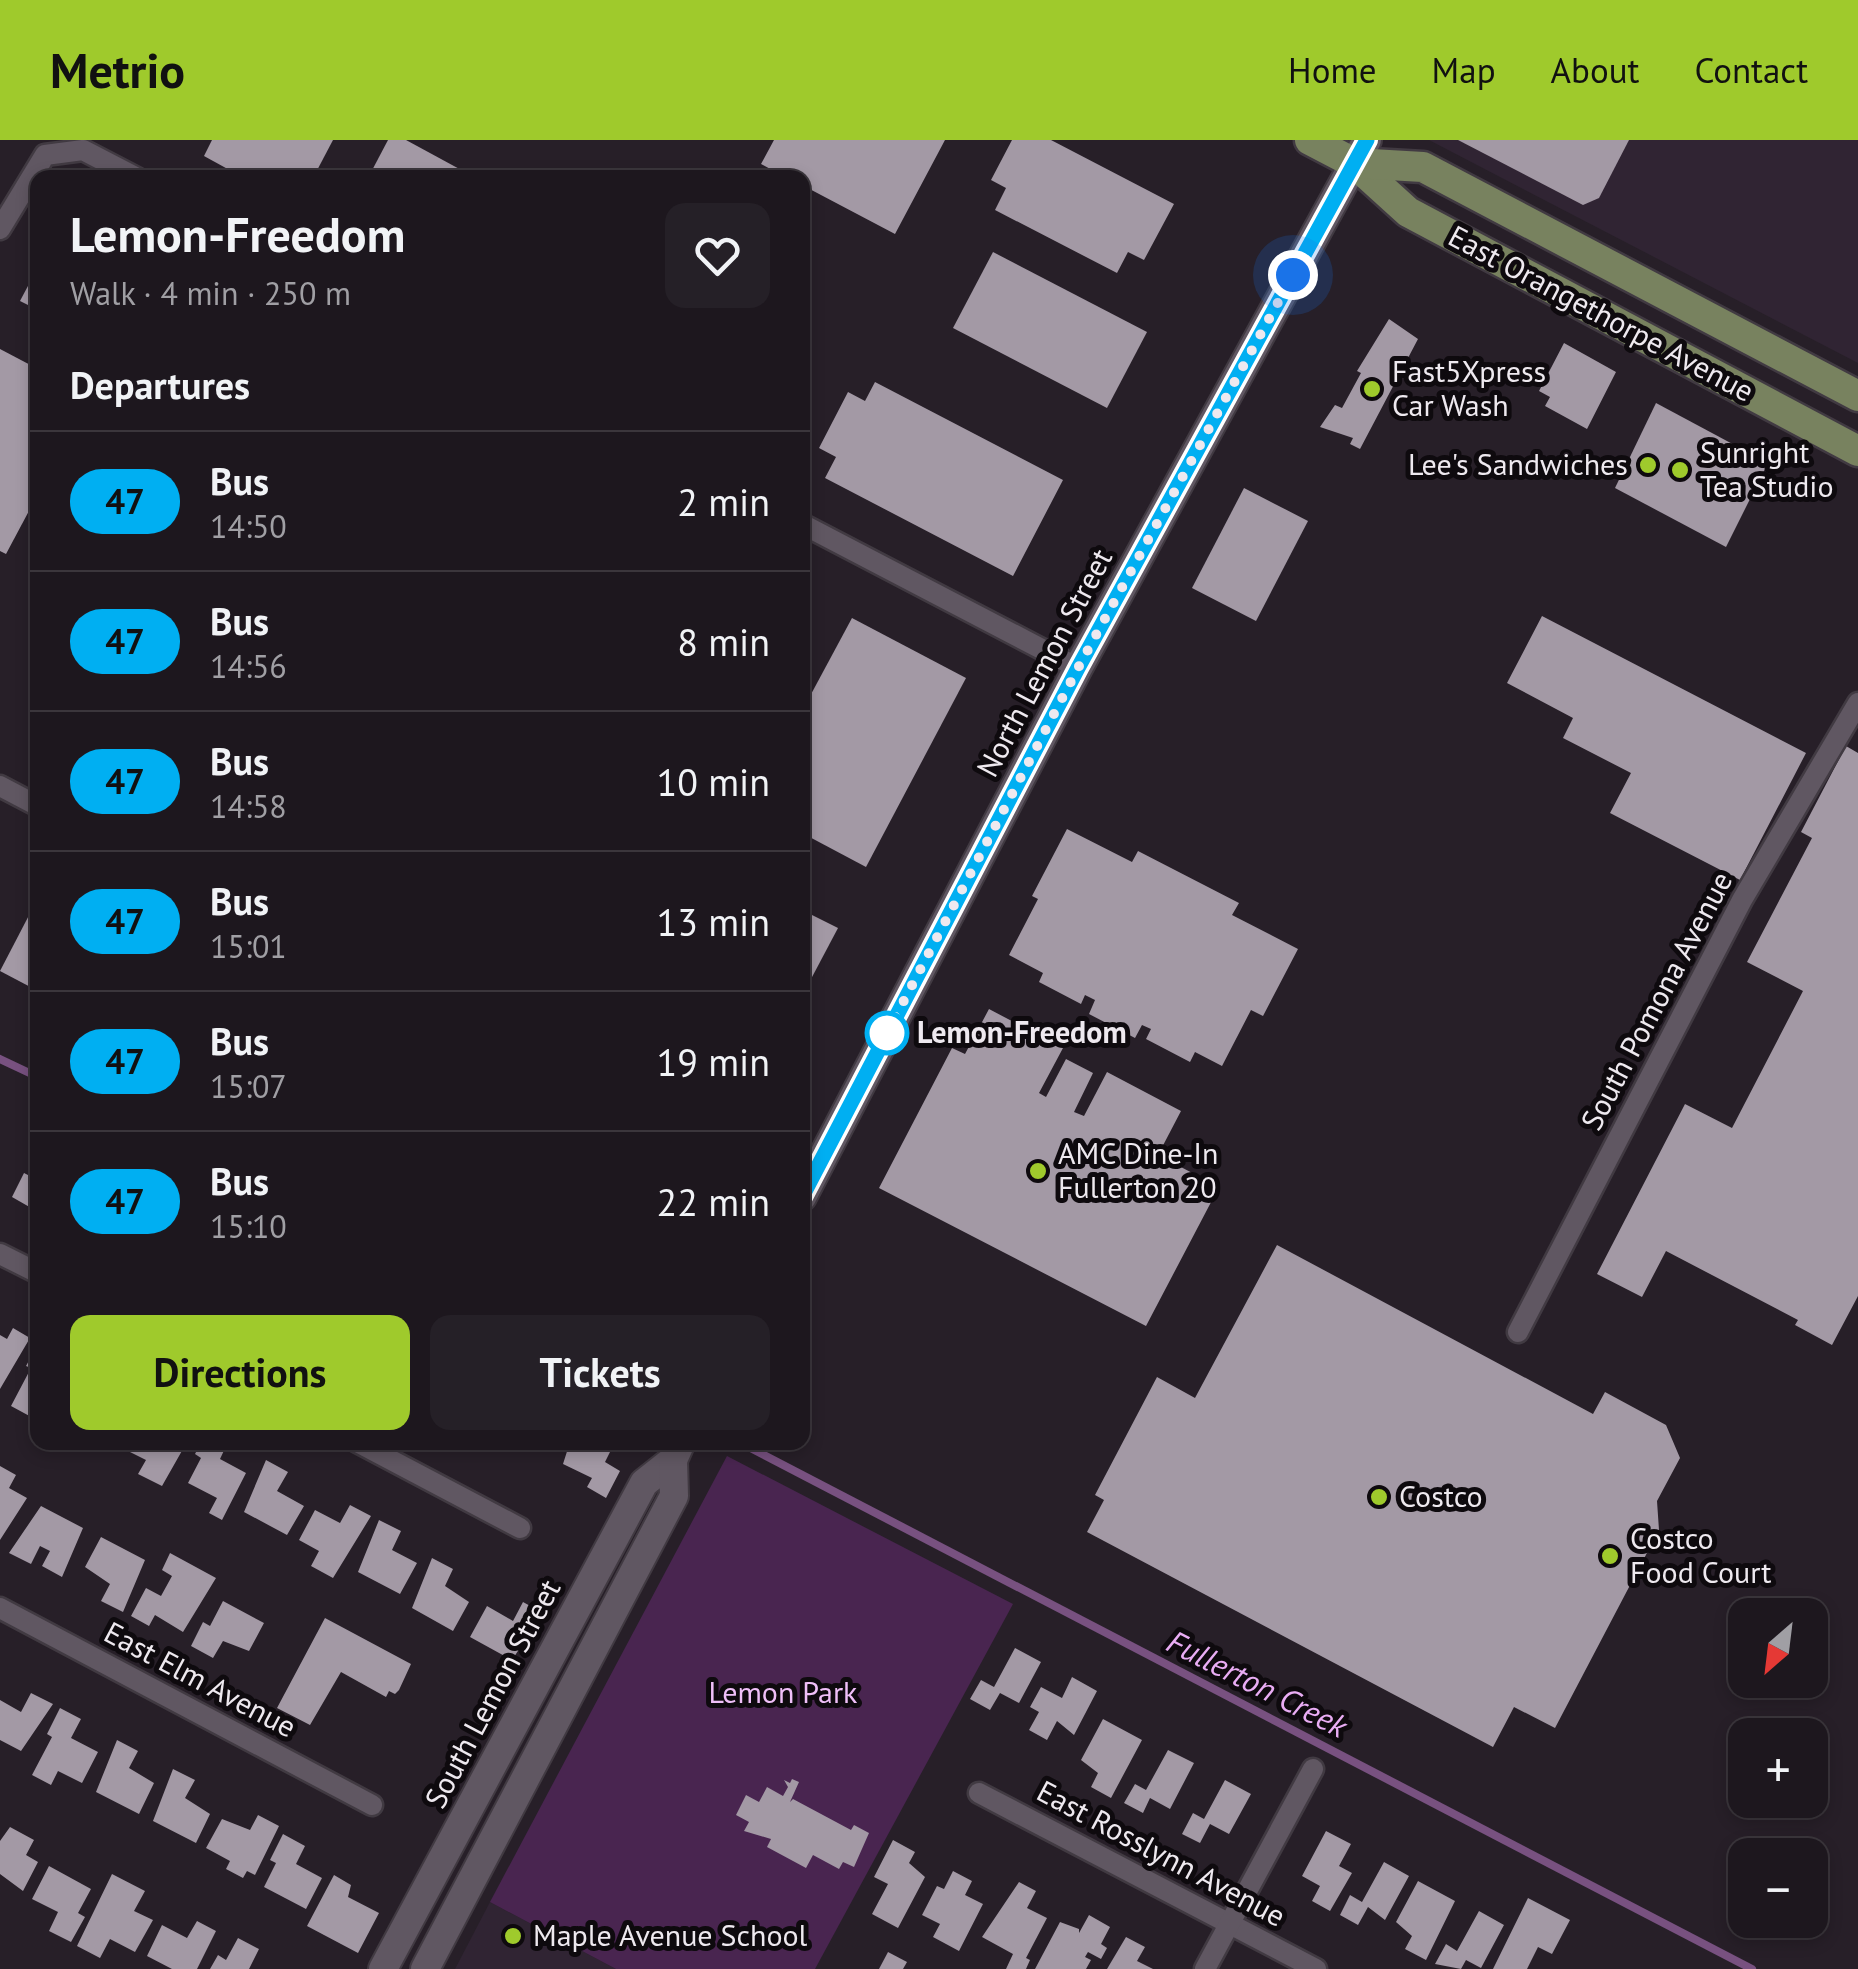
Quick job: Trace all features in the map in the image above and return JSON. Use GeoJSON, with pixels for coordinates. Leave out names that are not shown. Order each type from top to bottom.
{"type":"FeatureCollection","features":[{"type":"Feature","properties":{"kind":"main road","name":"East Orangethorpe Avenue"},"geometry":{"type":"LineString","coordinates":[[1310,140],[1423,167],[1858,396]]}},
{"type":"Feature","properties":{"kind":"main road","name":"East Orangethorpe Avenue"},"geometry":{"type":"LineString","coordinates":[[1361,152],[1408,212],[1858,451]]}},
{"type":"Feature","properties":{"kind":"street"},"geometry":{"type":"LineString","coordinates":[[36,170],[45,155],[84,150],[121,170]]}},
{"type":"Feature","properties":{"kind":"street","name":"North Lemon Street"},"geometry":{"type":"LineString","coordinates":[[810,1182],[1078,668],[1361,152]]}},
{"type":"Feature","properties":{"kind":"street"},"geometry":{"type":"LineString","coordinates":[[0,229],[30,180]]}},
{"type":"Feature","properties":{"kind":"street"},"geometry":{"type":"LineString","coordinates":[[810,528],[1078,668]]}},
{"type":"Feature","properties":{"kind":"street","name":"South Pomona Avenue"},"geometry":{"type":"LineString","coordinates":[[1518,1332],[1742,900],[1858,703]]}},
{"type":"Feature","properties":{"kind":"street"},"geometry":{"type":"LineString","coordinates":[[0,786],[30,802]]}},
{"type":"Feature","properties":{"kind":"street"},"geometry":{"type":"LineString","coordinates":[[0,1254],[30,1270]]}},
{"type":"Feature","properties":{"kind":"street"},"geometry":{"type":"LineString","coordinates":[[372,1450],[520,1528]]}},
{"type":"Feature","properties":{"kind":"street","name":"South Lemon Street"},"geometry":{"type":"LineString","coordinates":[[383,1969],[644,1483],[676,1451]]}},
{"type":"Feature","properties":{"kind":"street","name":"South Lemon Street"},"geometry":{"type":"LineString","coordinates":[[424,1969],[674,1496],[676,1451]]}},
{"type":"Feature","properties":{"kind":"street","name":"East Elm Avenue"},"geometry":{"type":"LineString","coordinates":[[0,1608],[372,1805]]}},
{"type":"Feature","properties":{"kind":"street"},"geometry":{"type":"LineString","coordinates":[[1205,1969],[1313,1768]]}},
{"type":"Feature","properties":{"kind":"street","name":"East Rosslynn Avenue"},"geometry":{"type":"LineString","coordinates":[[979,1793],[1316,1969]]}},
{"type":"Feature","properties":{"kind":"shaded area"},"geometry":{"type":"Polygon","coordinates":[[[1429,140],[1858,140],[1858,363],[1429,140]]]}},
{"type":"Feature","properties":{"kind":"shaded area","name":"Maple Avenue School"},"geometry":{"type":"Polygon","coordinates":[[[490,1902],[616,1969],[455,1969],[490,1902]]]}},
{"type":"Feature","properties":{"kind":"green space","name":"Lemon Park"},"geometry":{"type":"Polygon","coordinates":[[[727,1456],[1013,1604],[815,1969],[616,1969],[490,1902],[727,1456]]]}},
{"type":"Feature","properties":{"kind":"building"},"geometry":{"type":"Polygon","coordinates":[[[212,140],[333,140],[317,170],[229,170],[204,156],[212,140]]]}},
{"type":"Feature","properties":{"kind":"building"},"geometry":{"type":"Polygon","coordinates":[[[388,140],[406,140],[461,170],[372,170],[388,140]]]}},
{"type":"Feature","properties":{"kind":"building"},"geometry":{"type":"Polygon","coordinates":[[[774,140],[945,140],[895,234],[810,189],[810,170],[772,170],[761,164],[774,140]]]}},
{"type":"Feature","properties":{"kind":"building"},"geometry":{"type":"Polygon","coordinates":[[[1012,140],[1051,140],[1174,204],[1144,260],[1128,252],[1117,273],[995,210],[1006,188],[991,180],[1012,140]]]}},
{"type":"Feature","properties":{"kind":"building"},"geometry":{"type":"Polygon","coordinates":[[[1458,140],[1629,140],[1599,198],[1583,205],[1458,140]]]}},
{"type":"Feature","properties":{"kind":"building"},"geometry":{"type":"Polygon","coordinates":[[[993,252],[1147,332],[1107,408],[953,328],[993,252]]]}},
{"type":"Feature","properties":{"kind":"building"},"geometry":{"type":"Polygon","coordinates":[[[30,282],[30,306],[20,301],[30,282]]]}},
{"type":"Feature","properties":{"kind":"building","name":"Fast5Xpress Car Wash"},"geometry":{"type":"Polygon","coordinates":[[[1389,319],[1418,339],[1360,449],[1350,444],[1353,438],[1320,427],[1335,405],[1342,408],[1361,373],[1357,371],[1389,319]]]}},
{"type":"Feature","properties":{"kind":"building"},"geometry":{"type":"Polygon","coordinates":[[[1564,343],[1616,372],[1587,429],[1545,406],[1550,397],[1539,391],[1564,343]]]}},
{"type":"Feature","properties":{"kind":"building"},"geometry":{"type":"Polygon","coordinates":[[[0,349],[30,365],[30,509],[6,554],[0,551],[0,349]]]}},
{"type":"Feature","properties":{"kind":"building"},"geometry":{"type":"Polygon","coordinates":[[[875,382],[1063,480],[1013,576],[825,478],[836,457],[819,448],[848,392],[865,401],[875,382]]]}},
{"type":"Feature","properties":{"kind":"building"},"geometry":{"type":"Polygon","coordinates":[[[1656,403],[1768,463],[1726,547],[1615,488],[1656,403]]]}},
{"type":"Feature","properties":{"kind":"building"},"geometry":{"type":"Polygon","coordinates":[[[1244,488],[1308,521],[1256,621],[1192,588],[1244,488]]]}},
{"type":"Feature","properties":{"kind":"building"},"geometry":{"type":"Polygon","coordinates":[[[1542,616],[1806,753],[1740,880],[1610,813],[1631,773],[1563,738],[1573,718],[1507,683],[1542,616]]]}},
{"type":"Feature","properties":{"kind":"building"},"geometry":{"type":"Polygon","coordinates":[[[852,618],[966,678],[866,867],[810,837],[810,696],[852,618]]]}},
{"type":"Feature","properties":{"kind":"building"},"geometry":{"type":"Polygon","coordinates":[[[1846,746],[1858,753],[1858,1296],[1832,1345],[1795,1325],[1798,1320],[1666,1251],[1642,1297],[1597,1274],[1685,1104],[1732,1128],[1803,991],[1747,962],[1812,838],[1801,832],[1846,746]]]}},
{"type":"Feature","properties":{"kind":"building","name":"AMC Dine-In Fullerton 20"},"geometry":{"type":"Polygon","coordinates":[[[1067,829],[1132,862],[1138,851],[1239,903],[1232,915],[1298,949],[1263,1016],[1251,1010],[1222,1066],[1195,1052],[1190,1062],[1146,1039],[1151,1029],[1142,1025],[1135,1038],[1089,1014],[1095,1000],[1085,995],[1081,1004],[1039,982],[1043,973],[1009,955],[1038,899],[1032,896],[1067,829]]]}},
{"type":"Feature","properties":{"kind":"building"},"geometry":{"type":"Polygon","coordinates":[[[30,913],[30,987],[0,971],[30,913]]]}},
{"type":"Feature","properties":{"kind":"building"},"geometry":{"type":"Polygon","coordinates":[[[810,914],[838,928],[810,981],[810,914]]]}},
{"type":"Feature","properties":{"kind":"building","name":"AMC Dine-In Fullerton 20"},"geometry":{"type":"Polygon","coordinates":[[[989,1009],[1063,1048],[1039,1093],[1046,1097],[1066,1059],[1093,1073],[1074,1112],[1084,1116],[1107,1072],[1181,1111],[1158,1155],[1219,1187],[1146,1326],[879,1188],[952,1048],[965,1054],[989,1009]]]}},
{"type":"Feature","properties":{"kind":"building"},"geometry":{"type":"Polygon","coordinates":[[[24,1173],[30,1176],[30,1207],[12,1197],[24,1173]]]}},
{"type":"Feature","properties":{"kind":"building","name":"Costco"},"geometry":{"type":"Polygon","coordinates":[[[1277,1245],[1593,1414],[1605,1392],[1666,1425],[1680,1458],[1657,1501],[1659,1530],[1555,1728],[1514,1707],[1493,1747],[1087,1532],[1104,1500],[1095,1495],[1157,1377],[1195,1398],[1277,1245]]]}},
{"type":"Feature","properties":{"kind":"building"},"geometry":{"type":"Polygon","coordinates":[[[13,1328],[30,1338],[0,1389],[0,1335],[7,1339],[13,1328]]]}},
{"type":"Feature","properties":{"kind":"building"},"geometry":{"type":"Polygon","coordinates":[[[30,1370],[30,1416],[11,1406],[30,1370]]]}},
{"type":"Feature","properties":{"kind":"building"},"geometry":{"type":"Polygon","coordinates":[[[182,1450],[162,1486],[138,1474],[146,1460],[128,1451],[182,1450]]]}},
{"type":"Feature","properties":{"kind":"building"},"geometry":{"type":"Polygon","coordinates":[[[197,1450],[224,1450],[220,1459],[246,1473],[222,1520],[209,1513],[217,1498],[188,1483],[201,1458],[195,1454],[197,1450]]]}},
{"type":"Feature","properties":{"kind":"building"},"geometry":{"type":"Polygon","coordinates":[[[567,1450],[611,1450],[605,1462],[620,1471],[606,1498],[587,1487],[592,1478],[563,1464],[567,1450]]]}},
{"type":"Feature","properties":{"kind":"building"},"geometry":{"type":"Polygon","coordinates":[[[266,1460],[288,1472],[277,1491],[304,1506],[287,1535],[244,1512],[266,1460]]]}},
{"type":"Feature","properties":{"kind":"building"},"geometry":{"type":"Polygon","coordinates":[[[0,1466],[16,1475],[9,1488],[27,1498],[0,1540],[0,1466]]]}},
{"type":"Feature","properties":{"kind":"building"},"geometry":{"type":"Polygon","coordinates":[[[350,1505],[371,1516],[333,1578],[311,1566],[319,1551],[299,1540],[315,1510],[340,1523],[350,1505]]]}},
{"type":"Feature","properties":{"kind":"building"},"geometry":{"type":"Polygon","coordinates":[[[41,1506],[83,1528],[62,1577],[42,1566],[50,1551],[40,1546],[31,1564],[9,1553],[41,1506]]]}},
{"type":"Feature","properties":{"kind":"building"},"geometry":{"type":"Polygon","coordinates":[[[379,1520],[401,1531],[392,1550],[417,1563],[400,1594],[358,1572],[379,1520]]]}},
{"type":"Feature","properties":{"kind":"building"},"geometry":{"type":"Polygon","coordinates":[[[101,1537],[145,1560],[123,1612],[101,1601],[110,1584],[85,1567],[101,1537]]]}},
{"type":"Feature","properties":{"kind":"building"},"geometry":{"type":"Polygon","coordinates":[[[170,1553],[216,1578],[183,1632],[155,1615],[149,1626],[131,1616],[146,1588],[161,1596],[172,1576],[162,1570],[170,1553]]]}},
{"type":"Feature","properties":{"kind":"building"},"geometry":{"type":"Polygon","coordinates":[[[432,1558],[453,1569],[445,1586],[469,1602],[453,1631],[412,1608],[432,1558]]]}},
{"type":"Feature","properties":{"kind":"building"},"geometry":{"type":"Polygon","coordinates":[[[223,1601],[264,1623],[249,1651],[223,1641],[213,1658],[191,1646],[203,1622],[210,1626],[223,1601]]]}},
{"type":"Feature","properties":{"kind":"building"},"geometry":{"type":"Polygon","coordinates":[[[523,1602],[543,1613],[512,1660],[470,1637],[487,1606],[513,1621],[523,1602]]]}},
{"type":"Feature","properties":{"kind":"building"},"geometry":{"type":"Polygon","coordinates":[[[325,1618],[411,1664],[399,1690],[395,1694],[389,1691],[386,1697],[341,1672],[310,1725],[277,1708],[325,1618]]]}},
{"type":"Feature","properties":{"kind":"building"},"geometry":{"type":"Polygon","coordinates":[[[1015,1648],[1041,1662],[1019,1703],[1000,1693],[990,1710],[970,1699],[981,1680],[994,1687],[1015,1648]]]}},
{"type":"Feature","properties":{"kind":"building"},"geometry":{"type":"Polygon","coordinates":[[[1072,1677],[1097,1691],[1074,1735],[1057,1721],[1047,1740],[1029,1730],[1039,1712],[1030,1707],[1041,1687],[1062,1698],[1072,1677]]]}},
{"type":"Feature","properties":{"kind":"building"},"geometry":{"type":"Polygon","coordinates":[[[31,1693],[53,1704],[21,1751],[0,1740],[0,1700],[21,1712],[31,1693]]]}},
{"type":"Feature","properties":{"kind":"building"},"geometry":{"type":"Polygon","coordinates":[[[60,1708],[81,1719],[71,1738],[98,1752],[82,1783],[58,1771],[51,1785],[32,1775],[52,1737],[47,1734],[60,1708]]]}},
{"type":"Feature","properties":{"kind":"building"},"geometry":{"type":"Polygon","coordinates":[[[1103,1719],[1142,1740],[1111,1798],[1091,1787],[1098,1773],[1081,1760],[1103,1719]]]}},
{"type":"Feature","properties":{"kind":"building"},"geometry":{"type":"Polygon","coordinates":[[[117,1740],[138,1751],[129,1768],[154,1783],[139,1814],[96,1792],[117,1740]]]}},
{"type":"Feature","properties":{"kind":"building"},"geometry":{"type":"Polygon","coordinates":[[[1168,1750],[1194,1763],[1170,1809],[1150,1798],[1143,1813],[1124,1803],[1135,1784],[1146,1790],[1168,1750]]]}},
{"type":"Feature","properties":{"kind":"building"},"geometry":{"type":"Polygon","coordinates":[[[173,1769],[195,1780],[185,1798],[210,1814],[196,1843],[153,1821],[173,1769]]]}},
{"type":"Feature","properties":{"kind":"building"},"geometry":{"type":"Polygon","coordinates":[[[792,1779],[799,1782],[790,1802],[793,1799],[851,1830],[854,1825],[869,1833],[854,1867],[843,1862],[839,1869],[813,1855],[806,1868],[767,1847],[771,1839],[744,1831],[749,1822],[736,1815],[746,1795],[759,1802],[767,1787],[783,1796],[788,1787],[784,1780],[790,1783],[792,1779]]]}},
{"type":"Feature","properties":{"kind":"building"},"geometry":{"type":"Polygon","coordinates":[[[1225,1780],[1251,1794],[1229,1834],[1210,1824],[1200,1843],[1182,1834],[1193,1813],[1204,1819],[1225,1780]]]}},
{"type":"Feature","properties":{"kind":"building"},"geometry":{"type":"Polygon","coordinates":[[[258,1815],[279,1826],[255,1875],[247,1871],[243,1878],[226,1869],[230,1861],[206,1848],[222,1819],[250,1830],[258,1815]]]}},
{"type":"Feature","properties":{"kind":"building"},"geometry":{"type":"Polygon","coordinates":[[[10,1827],[34,1840],[26,1855],[38,1862],[23,1891],[0,1874],[0,1841],[10,1827]]]}},
{"type":"Feature","properties":{"kind":"building"},"geometry":{"type":"Polygon","coordinates":[[[1326,1831],[1351,1844],[1339,1866],[1352,1873],[1330,1911],[1312,1901],[1320,1886],[1302,1876],[1326,1831]]]}},
{"type":"Feature","properties":{"kind":"building"},"geometry":{"type":"Polygon","coordinates":[[[283,1834],[305,1846],[296,1864],[322,1878],[306,1909],[264,1887],[276,1863],[270,1860],[283,1834]]]}},
{"type":"Feature","properties":{"kind":"building"},"geometry":{"type":"Polygon","coordinates":[[[893,1840],[915,1852],[909,1863],[925,1877],[898,1928],[872,1914],[888,1884],[874,1877],[893,1840]]]}},
{"type":"Feature","properties":{"kind":"building"},"geometry":{"type":"Polygon","coordinates":[[[1384,1862],[1409,1876],[1385,1920],[1368,1907],[1358,1925],[1340,1915],[1350,1895],[1362,1902],[1384,1862]]]}},
{"type":"Feature","properties":{"kind":"building"},"geometry":{"type":"Polygon","coordinates":[[[49,1866],[91,1889],[78,1913],[85,1917],[71,1942],[49,1931],[58,1912],[32,1899],[49,1866]]]}},
{"type":"Feature","properties":{"kind":"building"},"geometry":{"type":"Polygon","coordinates":[[[953,1871],[972,1881],[965,1895],[983,1904],[959,1951],[933,1937],[940,1924],[922,1915],[937,1886],[944,1889],[953,1871]]]}},
{"type":"Feature","properties":{"kind":"building"},"geometry":{"type":"Polygon","coordinates":[[[112,1874],[145,1891],[134,1911],[153,1920],[135,1952],[110,1939],[100,1958],[77,1946],[112,1874]]]}},
{"type":"Feature","properties":{"kind":"building"},"geometry":{"type":"Polygon","coordinates":[[[334,1875],[351,1885],[348,1897],[379,1913],[358,1953],[307,1926],[334,1875]]]}},
{"type":"Feature","properties":{"kind":"building"},"geometry":{"type":"Polygon","coordinates":[[[1418,1881],[1455,1901],[1426,1960],[1405,1949],[1412,1936],[1396,1922],[1418,1881]]]}},
{"type":"Feature","properties":{"kind":"building"},"geometry":{"type":"Polygon","coordinates":[[[1019,1882],[1036,1891],[1027,1908],[1047,1918],[1026,1958],[1030,1960],[1026,1969],[1006,1969],[1013,1954],[982,1937],[1019,1882]]]}},
{"type":"Feature","properties":{"kind":"building"},"geometry":{"type":"Polygon","coordinates":[[[1528,1898],[1570,1920],[1552,1954],[1538,1947],[1527,1969],[1493,1969],[1528,1898]]]}},
{"type":"Feature","properties":{"kind":"building"},"geometry":{"type":"Polygon","coordinates":[[[1479,1911],[1504,1925],[1481,1968],[1466,1960],[1461,1969],[1435,1964],[1446,1944],[1457,1951],[1479,1911]]]}},
{"type":"Feature","properties":{"kind":"building"},"geometry":{"type":"Polygon","coordinates":[[[1089,1915],[1110,1927],[1101,1944],[1107,1948],[1101,1959],[1088,1952],[1085,1957],[1091,1960],[1086,1969],[1035,1969],[1060,1922],[1079,1929],[1079,1933],[1089,1915]]]}},
{"type":"Feature","properties":{"kind":"building"},"geometry":{"type":"Polygon","coordinates":[[[197,1921],[216,1931],[197,1969],[172,1969],[147,1956],[162,1925],[187,1938],[197,1921]]]}},
{"type":"Feature","properties":{"kind":"building"},"geometry":{"type":"Polygon","coordinates":[[[1126,1937],[1145,1947],[1137,1961],[1153,1969],[1107,1969],[1126,1937]]]}},
{"type":"Feature","properties":{"kind":"building"},"geometry":{"type":"Polygon","coordinates":[[[238,1938],[259,1949],[249,1969],[210,1969],[218,1955],[226,1960],[238,1938]]]}},
{"type":"Feature","properties":{"kind":"building"},"geometry":{"type":"Polygon","coordinates":[[[888,1952],[907,1962],[903,1969],[879,1969],[888,1952]]]}},
{"type":"Feature","properties":{"kind":"waterway","name":"Fullerton Creek"},"geometry":{"type":"LineString","coordinates":[[0,1059],[30,1073]]}},
{"type":"Feature","properties":{"kind":"waterway","name":"Fullerton Creek"},"geometry":{"type":"LineString","coordinates":[[754,1450],[1752,1969]]}},
{"type":"Feature","properties":{"kind":"bus line","name":"47"},"geometry":{"type":"LineString","coordinates":[[810,1182],[1078,668],[1367,140]]}},
{"type":"Feature","properties":{"kind":"place","name":"Fast5Xpress Car Wash"},"geometry":{"type":"Point","coordinates":[1372,389]}},
{"type":"Feature","properties":{"kind":"place","name":"Lee's Sandwiches"},"geometry":{"type":"Point","coordinates":[1648,465]}},
{"type":"Feature","properties":{"kind":"place","name":"Sunright Tea Studio"},"geometry":{"type":"Point","coordinates":[1680,470]}},
{"type":"Feature","properties":{"kind":"place","name":"Lemon-Freedom"},"geometry":{"type":"Point","coordinates":[887,1033]}},
{"type":"Feature","properties":{"kind":"place","name":"AMC Dine-In Fullerton 20"},"geometry":{"type":"Point","coordinates":[1038,1171]}},
{"type":"Feature","properties":{"kind":"place","name":"Costco"},"geometry":{"type":"Point","coordinates":[1379,1497]}},
{"type":"Feature","properties":{"kind":"place","name":"Costco Food Court"},"geometry":{"type":"Point","coordinates":[1610,1556]}},
{"type":"Feature","properties":{"kind":"place","name":"Maple Avenue School"},"geometry":{"type":"Point","coordinates":[513,1936]}},
{"type":"Feature","properties":{"kind":"route"},"geometry":{"type":"LineString","coordinates":[[887,1033],[1078,668],[1293,275]]}}]}
